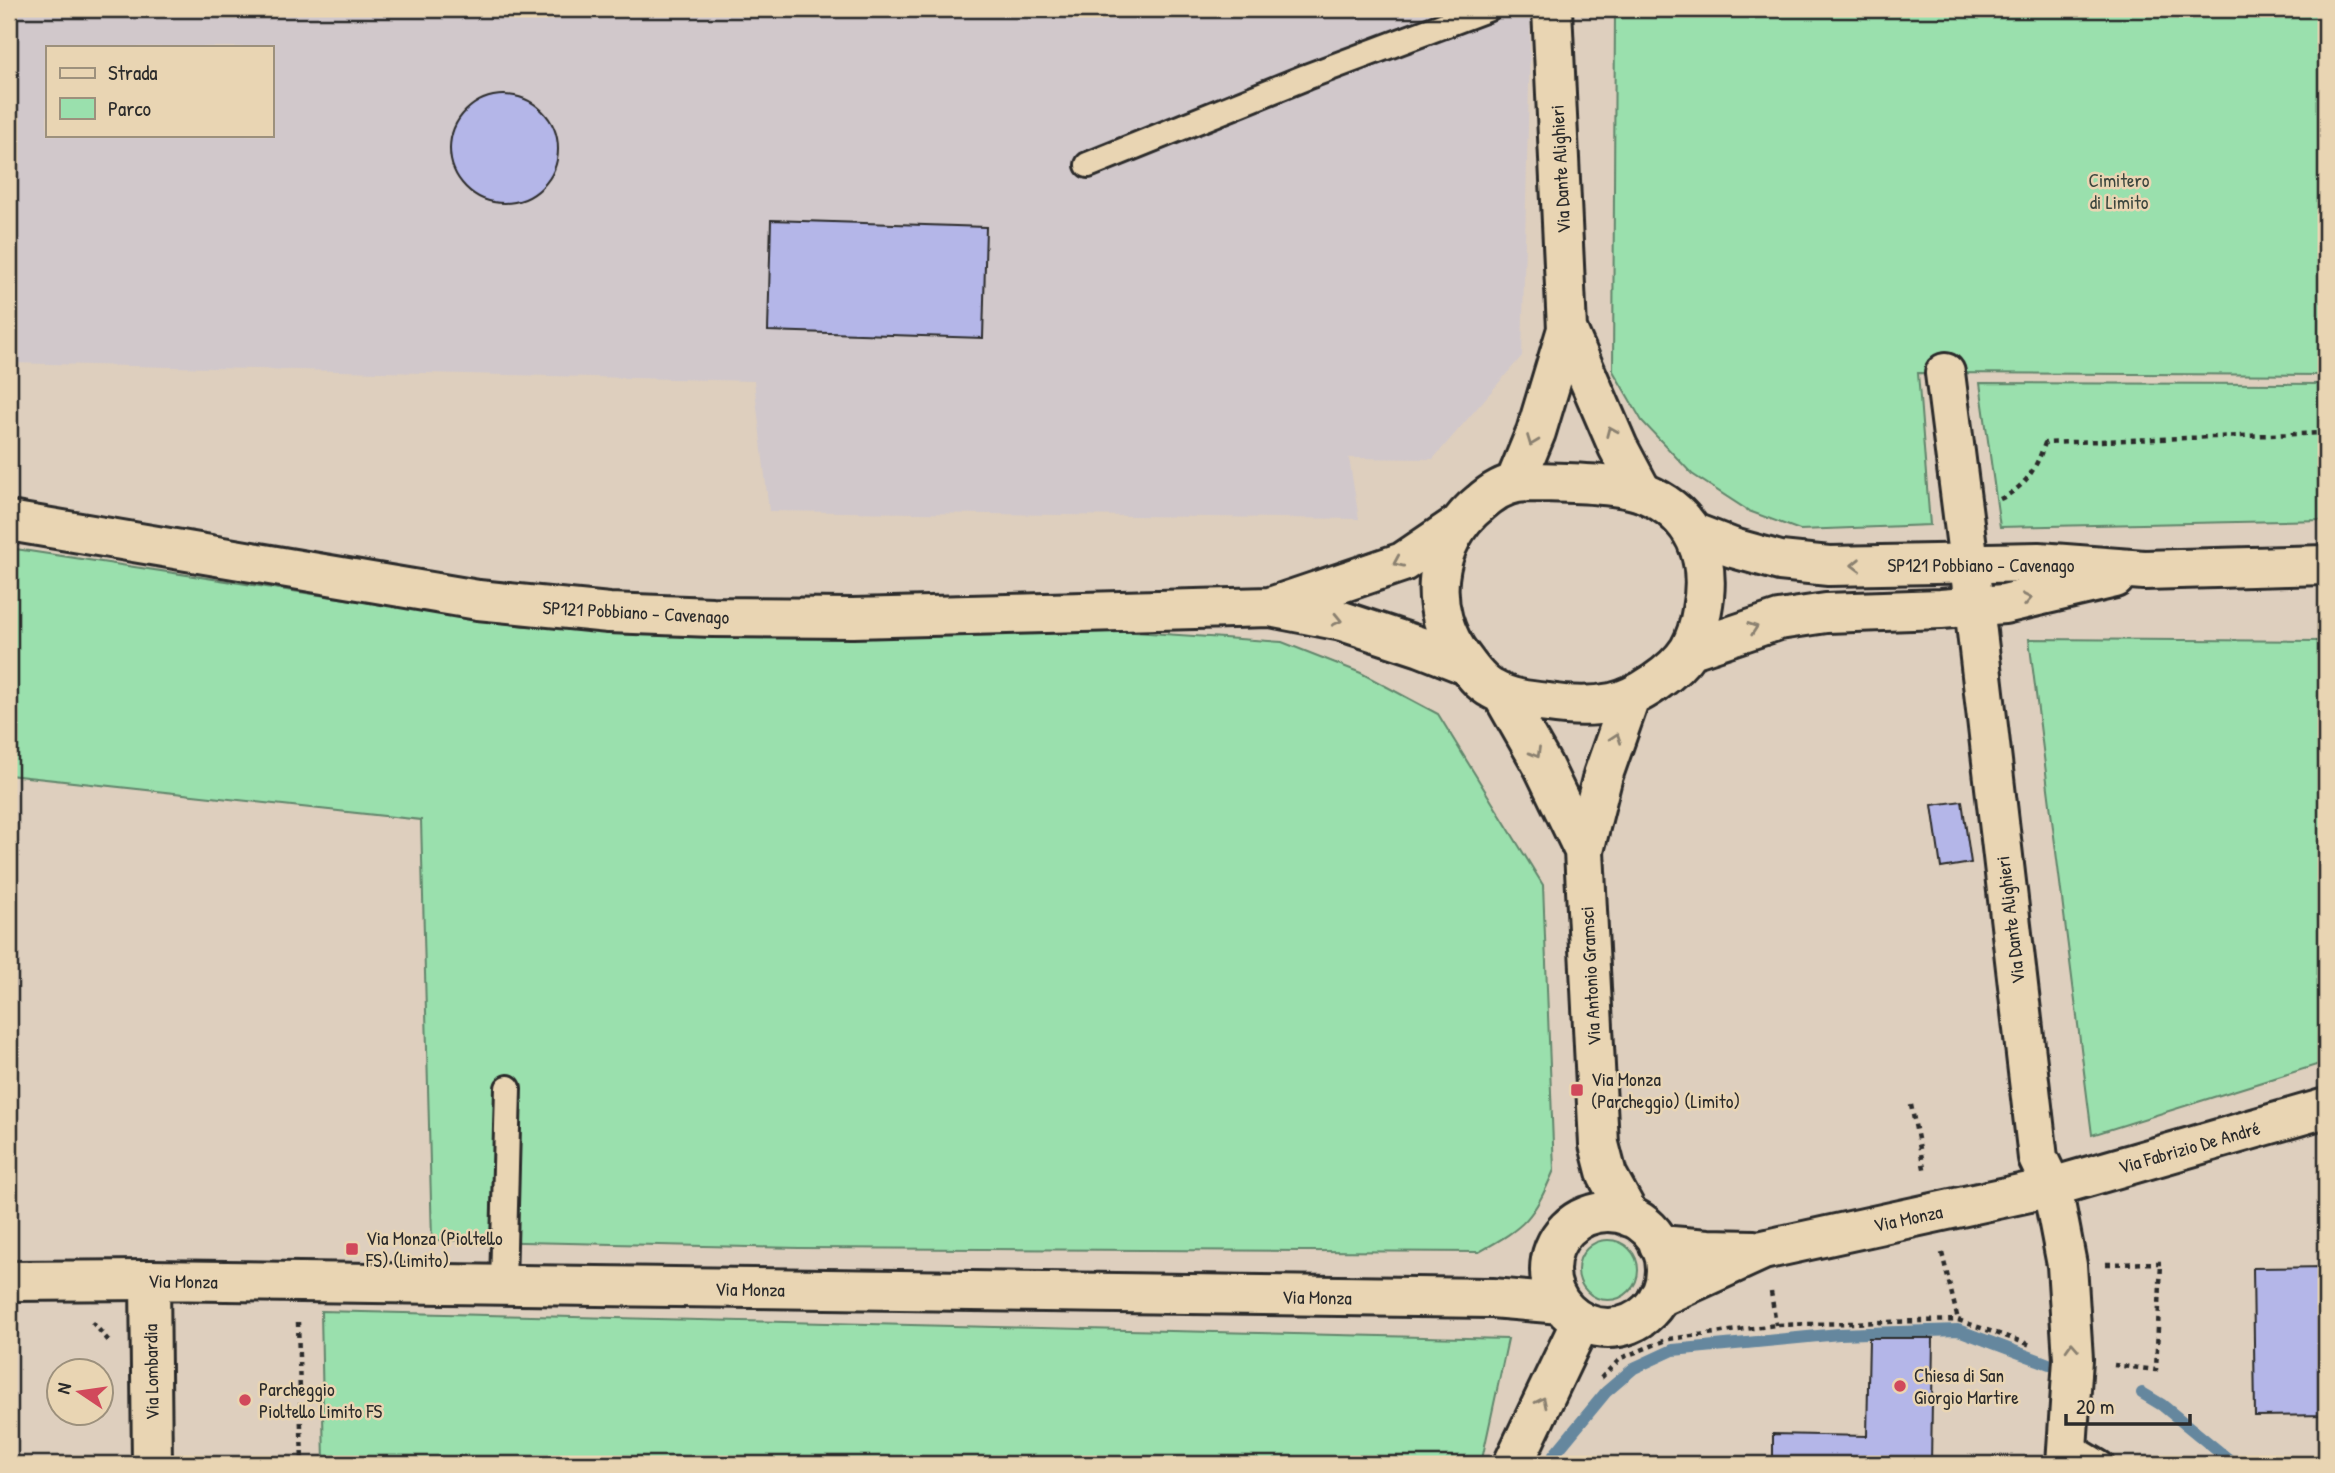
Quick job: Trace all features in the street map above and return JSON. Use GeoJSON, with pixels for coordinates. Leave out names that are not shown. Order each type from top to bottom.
{"type":"FeatureCollection","features":[{"type":"Feature","properties":{"kind":"street","name":"Via Dante Alighieri"},"geometry":{"type":"LineString","coordinates":[[1515,483],[1536,432],[1567,329],[1552,9]]}},
{"type":"Feature","properties":{"kind":"street","name":"Via Dante Alighieri"},"geometry":{"type":"LineString","coordinates":[[1567,329],[1618,447],[1642,492]]}},
{"type":"Feature","properties":{"kind":"street","name":"Via Dante Alighieri"},"geometry":{"type":"LineString","coordinates":[[1945,373],[2038,1158],[2052,1187],[2067,1265],[2073,1359],[2068,1455]]}},
{"type":"Feature","properties":{"kind":"street"},"geometry":{"type":"LineString","coordinates":[[1515,483],[1598,485],[1642,492],[1676,514],[1694,533],[1703,553],[1705,587],[1699,626],[1689,650],[1650,687],[1630,698],[1610,704],[1560,705],[1525,700],[1490,688],[1454,648],[1446,632],[1438,598],[1443,554],[1456,526],[1486,497],[1515,483]]}},
{"type":"Feature","properties":{"kind":"street","name":"SP121 Pobbiano - Cavenago"},"geometry":{"type":"LineString","coordinates":[[9,521],[478,600],[598,612],[712,617],[853,618],[1270,607],[1342,621],[1467,665]]}},
{"type":"Feature","properties":{"kind":"street","name":"SP121 Pobbiano - Cavenago"},"geometry":{"type":"LineString","coordinates":[[1270,607],[1403,562],[1456,526]]}},
{"type":"Feature","properties":{"kind":"street","name":"SP121 Pobbiano - Cavenago"},"geometry":{"type":"LineString","coordinates":[[1694,533],[1733,548],[1780,561],[1829,566],[2039,562],[2144,570]]}},
{"type":"Feature","properties":{"kind":"street"},"geometry":{"type":"LineString","coordinates":[[2144,570],[2326,565]]}},
{"type":"Feature","properties":{"kind":"street","name":"SP121 Pobbiano - Cavenago"},"geometry":{"type":"LineString","coordinates":[[1689,650],[1779,620],[1826,612],[2004,604],[2144,570]]}},
{"type":"Feature","properties":{"kind":"street","name":"Via Antonio Gramsci"},"geometry":{"type":"LineString","coordinates":[[1502,694],[1543,766],[1584,851]]}},
{"type":"Feature","properties":{"kind":"street","name":"Via Antonio Gramsci"},"geometry":{"type":"LineString","coordinates":[[1630,698],[1603,775],[1584,851],[1599,1144],[1607,1175],[1630,1217]]}},
{"type":"Feature","properties":{"kind":"street","name":"Via Fabrizio De André"},"geometry":{"type":"LineString","coordinates":[[2052,1187],[2326,1108]]}},
{"type":"Feature","properties":{"kind":"street","name":"Via Antonio Gramsci"},"geometry":{"type":"LineString","coordinates":[[1573,1224],[1591,1176],[1599,1144]]}},
{"type":"Feature","properties":{"kind":"street","name":"Via Monza"},"geometry":{"type":"LineString","coordinates":[[1658,1298],[1763,1250],[2052,1187]]}},
{"type":"Feature","properties":{"kind":"street"},"geometry":{"type":"LineString","coordinates":[[1513,1464],[1575,1334],[1573,1314],[1551,1282],[1550,1262],[1560,1238],[1573,1224],[1595,1214],[1607,1212],[1630,1217],[1648,1229],[1664,1254],[1665,1277],[1658,1298],[1646,1314],[1620,1327],[1601,1328],[1573,1314]]}},
{"type":"Feature","properties":{"kind":"street","name":"Via Monza"},"geometry":{"type":"LineString","coordinates":[[1660,1245],[1763,1250]]}},
{"type":"Feature","properties":{"kind":"street"},"geometry":{"type":"LineString","coordinates":[[1492,1298],[1550,1262]]}},
{"type":"Feature","properties":{"kind":"street","name":"Via Monza"},"geometry":{"type":"LineString","coordinates":[[9,1281],[150,1280],[1492,1298],[1573,1314]]}},
{"type":"Feature","properties":{"kind":"street","name":"Via Lombardia"},"geometry":{"type":"LineString","coordinates":[[150,1280],[152,1464]]}},
{"type":"Feature","properties":{"kind":"lane"},"geometry":{"type":"LineString","coordinates":[[1088,164],[1306,77],[1487,9]]}},
{"type":"Feature","properties":{"kind":"lane"},"geometry":{"type":"LineString","coordinates":[[503,1285],[508,1087]]}},
{"type":"Feature","properties":{"kind":"lane"},"geometry":{"type":"LineString","coordinates":[[2068,1455],[2101,1464]]}},
{"type":"Feature","properties":{"kind":"path"},"geometry":{"type":"LineString","coordinates":[[1962,506],[1999,500],[2019,489],[2027,481],[2045,443],[2326,433]]}},
{"type":"Feature","properties":{"kind":"path"},"geometry":{"type":"LineString","coordinates":[[1594,1384],[1621,1358],[1670,1339],[1776,1325],[1958,1321],[2073,1359],[2156,1370],[2161,1263],[2067,1265]]}},
{"type":"Feature","properties":{"kind":"path"},"geometry":{"type":"LineString","coordinates":[[298,1315],[302,1464]]}},
{"type":"Feature","properties":{"kind":"path"},"geometry":{"type":"LineString","coordinates":[[86,1316],[110,1344]]}},
{"type":"Feature","properties":{"kind":"shaded area"},"geometry":{"type":"Polygon","coordinates":[[[9,9],[1531,9],[1522,356],[1433,459],[1349,458],[1359,519],[769,511],[754,381],[9,363],[9,9]]]}},
{"type":"Feature","properties":{"kind":"green space","name":"Cimitero di Limito"},"geometry":{"type":"Polygon","coordinates":[[[1615,9],[2326,9],[2326,375],[1918,373],[1930,525],[1800,530],[1749,511],[1692,474],[1642,421],[1613,371],[1615,9]]]}},
{"type":"Feature","properties":{"kind":"green space"},"geometry":{"type":"Polygon","coordinates":[[[1980,383],[2326,384],[2326,520],[2000,527],[1980,383]]]}},
{"type":"Feature","properties":{"kind":"green space"},"geometry":{"type":"Polygon","coordinates":[[[9,548],[524,626],[1089,629],[1282,642],[1361,673],[1438,714],[1543,885],[1554,1170],[1540,1200],[1526,1220],[1508,1235],[1479,1252],[799,1248],[432,1240],[421,820],[9,775],[9,548]]]}},
{"type":"Feature","properties":{"kind":"green space"},"geometry":{"type":"Polygon","coordinates":[[[2029,639],[2326,641],[2326,1062],[2092,1135],[2029,639]]]}},
{"type":"Feature","properties":{"kind":"green space"},"geometry":{"type":"Polygon","coordinates":[[[1602,1240],[1614,1240],[1633,1253],[1638,1270],[1636,1282],[1625,1295],[1614,1300],[1602,1300],[1583,1287],[1578,1276],[1578,1264],[1591,1245],[1602,1240]]]}},
{"type":"Feature","properties":{"kind":"green space"},"geometry":{"type":"Polygon","coordinates":[[[321,1311],[1508,1339],[1481,1464],[324,1464],[321,1311]]]}},
{"type":"Feature","properties":{"kind":"building"},"geometry":{"type":"Polygon","coordinates":[[[9,9],[126,9],[126,11],[9,9]]]}},
{"type":"Feature","properties":{"kind":"building"},"geometry":{"type":"Polygon","coordinates":[[[504,95],[525,99],[542,111],[554,128],[558,149],[554,170],[542,187],[525,199],[504,203],[483,199],[466,187],[454,170],[450,149],[454,128],[466,111],[483,99],[504,95]]]}},
{"type":"Feature","properties":{"kind":"building"},"geometry":{"type":"Polygon","coordinates":[[[771,220],[986,227],[983,338],[768,331],[771,220]]]}},
{"type":"Feature","properties":{"kind":"building"},"geometry":{"type":"Polygon","coordinates":[[[1962,801],[1971,863],[1941,868],[1932,805],[1962,801]]]}},
{"type":"Feature","properties":{"kind":"building"},"geometry":{"type":"Polygon","coordinates":[[[2326,1267],[2326,1415],[2255,1416],[2253,1268],[2326,1267]]]}},
{"type":"Feature","properties":{"kind":"building","name":"Chiesa di San Giorgio Martire"},"geometry":{"type":"Polygon","coordinates":[[[1869,1338],[1933,1338],[1931,1464],[1773,1464],[1773,1434],[1867,1436],[1869,1338]]]}},
{"type":"Feature","properties":{"kind":"waterway"},"geometry":{"type":"LineString","coordinates":[[1551,1464],[1554,1455],[1606,1392],[1634,1368],[1673,1350],[1839,1334],[1958,1330],[2049,1364]]}},
{"type":"Feature","properties":{"kind":"waterway"},"geometry":{"type":"LineString","coordinates":[[2142,1393],[2162,1405],[2234,1464]]}},
{"type":"Feature","properties":{"kind":"place","name":"Via Monza (Parcheggio) (Limito)"},"geometry":{"type":"Point","coordinates":[1577,1090]}},
{"type":"Feature","properties":{"kind":"place","name":"Via Monza (Pioltello FS) (Limito)"},"geometry":{"type":"Point","coordinates":[352,1249]}},
{"type":"Feature","properties":{"kind":"place","name":"Chiesa di San Giorgio Martire"},"geometry":{"type":"Point","coordinates":[1900,1386]}},
{"type":"Feature","properties":{"kind":"place","name":"Parcheggio Pioltello Limito FS"},"geometry":{"type":"Point","coordinates":[245,1400]}}]}
